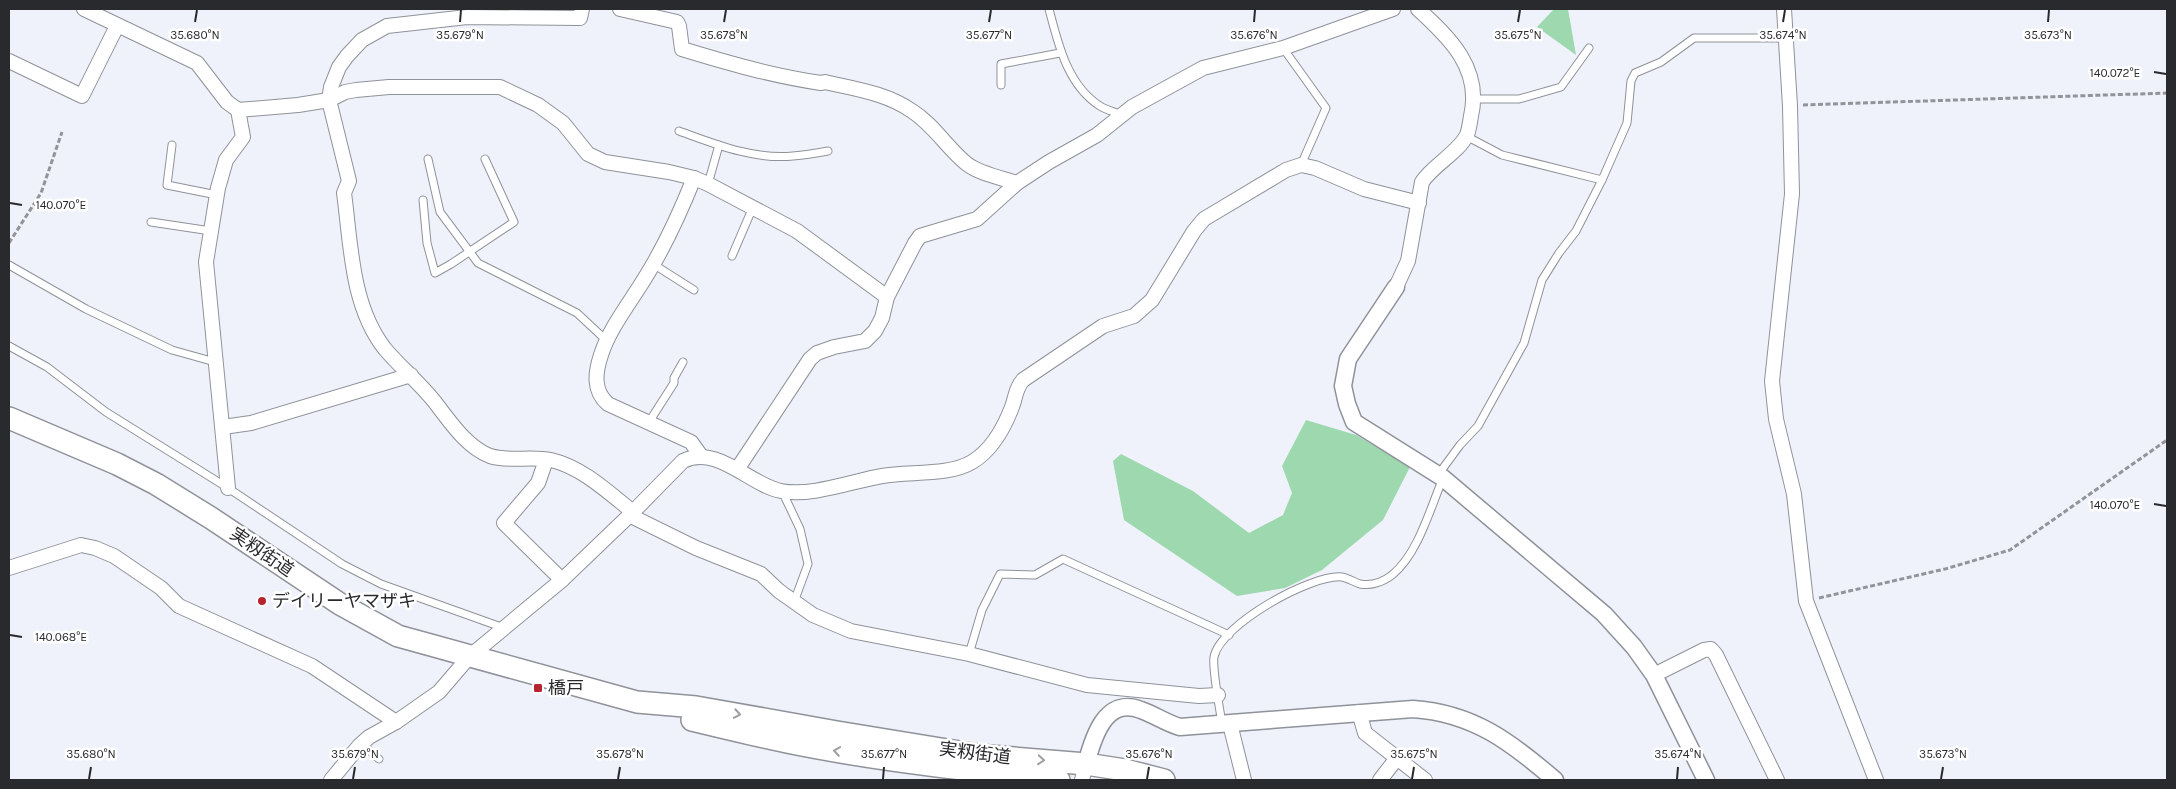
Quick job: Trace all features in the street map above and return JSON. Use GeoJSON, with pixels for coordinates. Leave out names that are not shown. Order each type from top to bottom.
{"type":"FeatureCollection","features":[{"type":"Feature","properties":{"kind":"main road","name":"実籾街道"},"geometry":{"type":"LineString","coordinates":[[9,418],[117,464],[156,484],[377,626],[398,636],[637,702],[660,712],[792,743],[945,774],[1059,780]]}},
{"type":"Feature","properties":{"kind":"main road","name":"実籾街道"},"geometry":{"type":"LineString","coordinates":[[637,702],[696,707],[1084,772],[1125,770],[1164,780]]}},
{"type":"Feature","properties":{"kind":"street"},"geometry":{"type":"LineString","coordinates":[[84,9],[197,63],[227,102],[238,110],[298,105],[330,100],[345,92],[372,88],[500,87],[538,105],[563,123],[588,154],[605,162],[694,178],[708,184],[797,231],[887,297]]}},
{"type":"Feature","properties":{"kind":"street"},"geometry":{"type":"LineString","coordinates":[[582,9],[580,18],[467,17],[387,26],[362,40],[347,56],[339,67],[331,87],[330,100],[348,181],[344,193],[354,275],[369,324],[384,348],[420,384],[462,436],[490,456],[546,460],[569,467],[589,478],[631,514],[696,548],[761,574],[794,602],[819,618],[851,631],[969,654],[1087,685],[1199,696],[1218,695]]}},
{"type":"Feature","properties":{"kind":"street"},"geometry":{"type":"LineString","coordinates":[[620,9],[679,15],[682,49],[744,68],[790,78],[825,82],[878,94],[913,111],[940,135],[968,165],[1018,183]]}},
{"type":"Feature","properties":{"kind":"street"},"geometry":{"type":"LineString","coordinates":[[738,468],[810,359],[817,353],[834,347],[865,341],[875,332],[882,318],[887,297],[920,236],[976,218],[1018,183],[1049,162],[1097,136],[1122,114],[1203,68],[1283,48],[1393,9]]}},
{"type":"Feature","properties":{"kind":"street"},"geometry":{"type":"LineString","coordinates":[[1418,9],[1449,39],[1464,58],[1474,99],[1466,136],[1443,161],[1429,171],[1422,182],[1408,261],[1396,287],[1348,359],[1343,386],[1347,404],[1354,422],[1440,477],[1604,614],[1634,647],[1654,675],[1706,780]]}},
{"type":"Feature","properties":{"kind":"street"},"geometry":{"type":"LineString","coordinates":[[1784,9],[1790,106],[1792,194],[1772,381],[1776,419],[1794,494],[1806,601],[1876,780]]}},
{"type":"Feature","properties":{"kind":"street"},"geometry":{"type":"LineString","coordinates":[[9,61],[82,96],[117,26]]}},
{"type":"Feature","properties":{"kind":"street"},"geometry":{"type":"LineString","coordinates":[[228,488],[206,262],[217,195],[226,160],[243,137],[238,110]]}},
{"type":"Feature","properties":{"kind":"street"},"geometry":{"type":"LineString","coordinates":[[331,780],[362,744],[377,731],[396,722],[439,692],[469,657],[562,580],[683,461],[692,456],[701,456],[738,468],[761,484],[782,491],[810,491],[884,476],[952,469],[972,462],[988,449],[1000,434],[1012,406],[1017,387],[1023,380],[1103,326],[1134,316],[1152,300],[1194,231],[1204,219],[1286,170],[1301,165],[1315,168],[1364,189],[1419,203]]}},
{"type":"Feature","properties":{"kind":"street"},"geometry":{"type":"LineString","coordinates":[[694,178],[678,218],[607,341],[601,355],[597,375],[597,390],[600,397],[608,404],[691,442],[701,456]]}},
{"type":"Feature","properties":{"kind":"street"},"geometry":{"type":"LineString","coordinates":[[223,427],[251,423],[411,375]]}},
{"type":"Feature","properties":{"kind":"street"},"geometry":{"type":"LineString","coordinates":[[546,460],[538,483],[504,523],[562,580]]}},
{"type":"Feature","properties":{"kind":"street"},"geometry":{"type":"LineString","coordinates":[[9,568],[81,545],[95,548],[114,556],[161,588],[179,606],[312,666],[396,722]]}},
{"type":"Feature","properties":{"kind":"street"},"geometry":{"type":"LineString","coordinates":[[1654,675],[1704,650],[1711,649],[1716,654],[1777,780]]}},
{"type":"Feature","properties":{"kind":"street"},"geometry":{"type":"LineString","coordinates":[[1084,772],[1097,730],[1107,717],[1116,710],[1127,708],[1140,709],[1160,720],[1180,727],[1413,709],[1455,716],[1493,732],[1519,749],[1555,780]]}},
{"type":"Feature","properties":{"kind":"street"},"geometry":{"type":"LineString","coordinates":[[1359,712],[1365,733],[1425,780]]}},
{"type":"Feature","properties":{"kind":"street"},"geometry":{"type":"LineString","coordinates":[[1226,724],[1244,780]]}},
{"type":"Feature","properties":{"kind":"street"},"geometry":{"type":"LineString","coordinates":[[1380,780],[1397,758]]}},
{"type":"Feature","properties":{"kind":"lane"},"geometry":{"type":"LineString","coordinates":[[1049,9],[1060,53],[1075,80],[1100,106],[1122,114]]}},
{"type":"Feature","properties":{"kind":"lane"},"geometry":{"type":"LineString","coordinates":[[1226,724],[1218,695],[1214,656],[1221,643],[1229,635],[1260,609],[1280,596],[1308,584],[1342,577],[1360,584],[1374,584],[1391,576],[1404,563],[1415,545],[1440,477],[1460,445],[1478,426],[1524,343],[1542,280],[1576,231],[1602,180],[1627,123],[1631,81],[1634,73],[1661,62],[1694,38],[1786,38]]}},
{"type":"Feature","properties":{"kind":"lane"},"geometry":{"type":"LineString","coordinates":[[1283,48],[1326,108],[1301,165]]}},
{"type":"Feature","properties":{"kind":"lane"},"geometry":{"type":"LineString","coordinates":[[1474,99],[1519,99],[1561,87],[1589,48]]}},
{"type":"Feature","properties":{"kind":"lane"},"geometry":{"type":"LineString","coordinates":[[1000,85],[1000,64],[1060,53]]}},
{"type":"Feature","properties":{"kind":"lane"},"geometry":{"type":"LineString","coordinates":[[679,131],[719,145],[766,155],[792,156],[828,151]]}},
{"type":"Feature","properties":{"kind":"lane"},"geometry":{"type":"LineString","coordinates":[[1466,136],[1502,155],[1602,180]]}},
{"type":"Feature","properties":{"kind":"lane"},"geometry":{"type":"LineString","coordinates":[[172,145],[167,186],[217,195]]}},
{"type":"Feature","properties":{"kind":"lane"},"geometry":{"type":"LineString","coordinates":[[708,184],[719,145]]}},
{"type":"Feature","properties":{"kind":"lane"},"geometry":{"type":"LineString","coordinates":[[428,159],[440,212],[478,263],[577,313],[607,341]]}},
{"type":"Feature","properties":{"kind":"lane"},"geometry":{"type":"LineString","coordinates":[[423,200],[427,243],[435,273],[514,222],[485,159]]}},
{"type":"Feature","properties":{"kind":"lane"},"geometry":{"type":"LineString","coordinates":[[732,256],[753,207]]}},
{"type":"Feature","properties":{"kind":"lane"},"geometry":{"type":"LineString","coordinates":[[151,222],[211,231]]}},
{"type":"Feature","properties":{"kind":"lane"},"geometry":{"type":"LineString","coordinates":[[653,264],[694,290]]}},
{"type":"Feature","properties":{"kind":"lane"},"geometry":{"type":"LineString","coordinates":[[9,265],[94,313],[172,350],[215,362]]}},
{"type":"Feature","properties":{"kind":"lane"},"geometry":{"type":"LineString","coordinates":[[9,346],[47,368],[106,412],[228,488],[342,564],[381,584],[504,628]]}},
{"type":"Feature","properties":{"kind":"lane"},"geometry":{"type":"LineString","coordinates":[[650,422],[674,384],[674,378],[683,362]]}},
{"type":"Feature","properties":{"kind":"lane"},"geometry":{"type":"LineString","coordinates":[[782,491],[800,529],[808,564],[794,602]]}},
{"type":"Feature","properties":{"kind":"lane"},"geometry":{"type":"LineString","coordinates":[[969,654],[982,610],[1000,574],[1035,575],[1063,559],[1229,635]]}},
{"type":"Feature","properties":{"kind":"lane"},"geometry":{"type":"LineString","coordinates":[[362,744],[379,759]]}},
{"type":"Feature","properties":{"kind":"path"},"geometry":{"type":"LineString","coordinates":[[1790,106],[2167,93]]}},
{"type":"Feature","properties":{"kind":"path"},"geometry":{"type":"LineString","coordinates":[[9,244],[41,194],[62,132]]}},
{"type":"Feature","properties":{"kind":"path"},"geometry":{"type":"LineString","coordinates":[[1806,601],[1945,569],[2010,550],[2167,440]]}},
{"type":"Feature","properties":{"kind":"green space"},"geometry":{"type":"Polygon","coordinates":[[[1554,9],[1568,9],[1576,55],[1537,27],[1554,9]]]}},
{"type":"Feature","properties":{"kind":"green space"},"geometry":{"type":"Polygon","coordinates":[[[1306,420],[1356,435],[1410,467],[1383,520],[1322,570],[1285,588],[1237,596],[1124,520],[1113,461],[1121,454],[1193,491],[1249,533],[1283,515],[1292,493],[1282,466],[1306,420]]]}},
{"type":"Feature","properties":{"kind":"place","name":"デイリーヤマザキ"},"geometry":{"type":"Point","coordinates":[262,601]}},
{"type":"Feature","properties":{"kind":"place","name":"橋戸"},"geometry":{"type":"Point","coordinates":[538,688]}}]}
